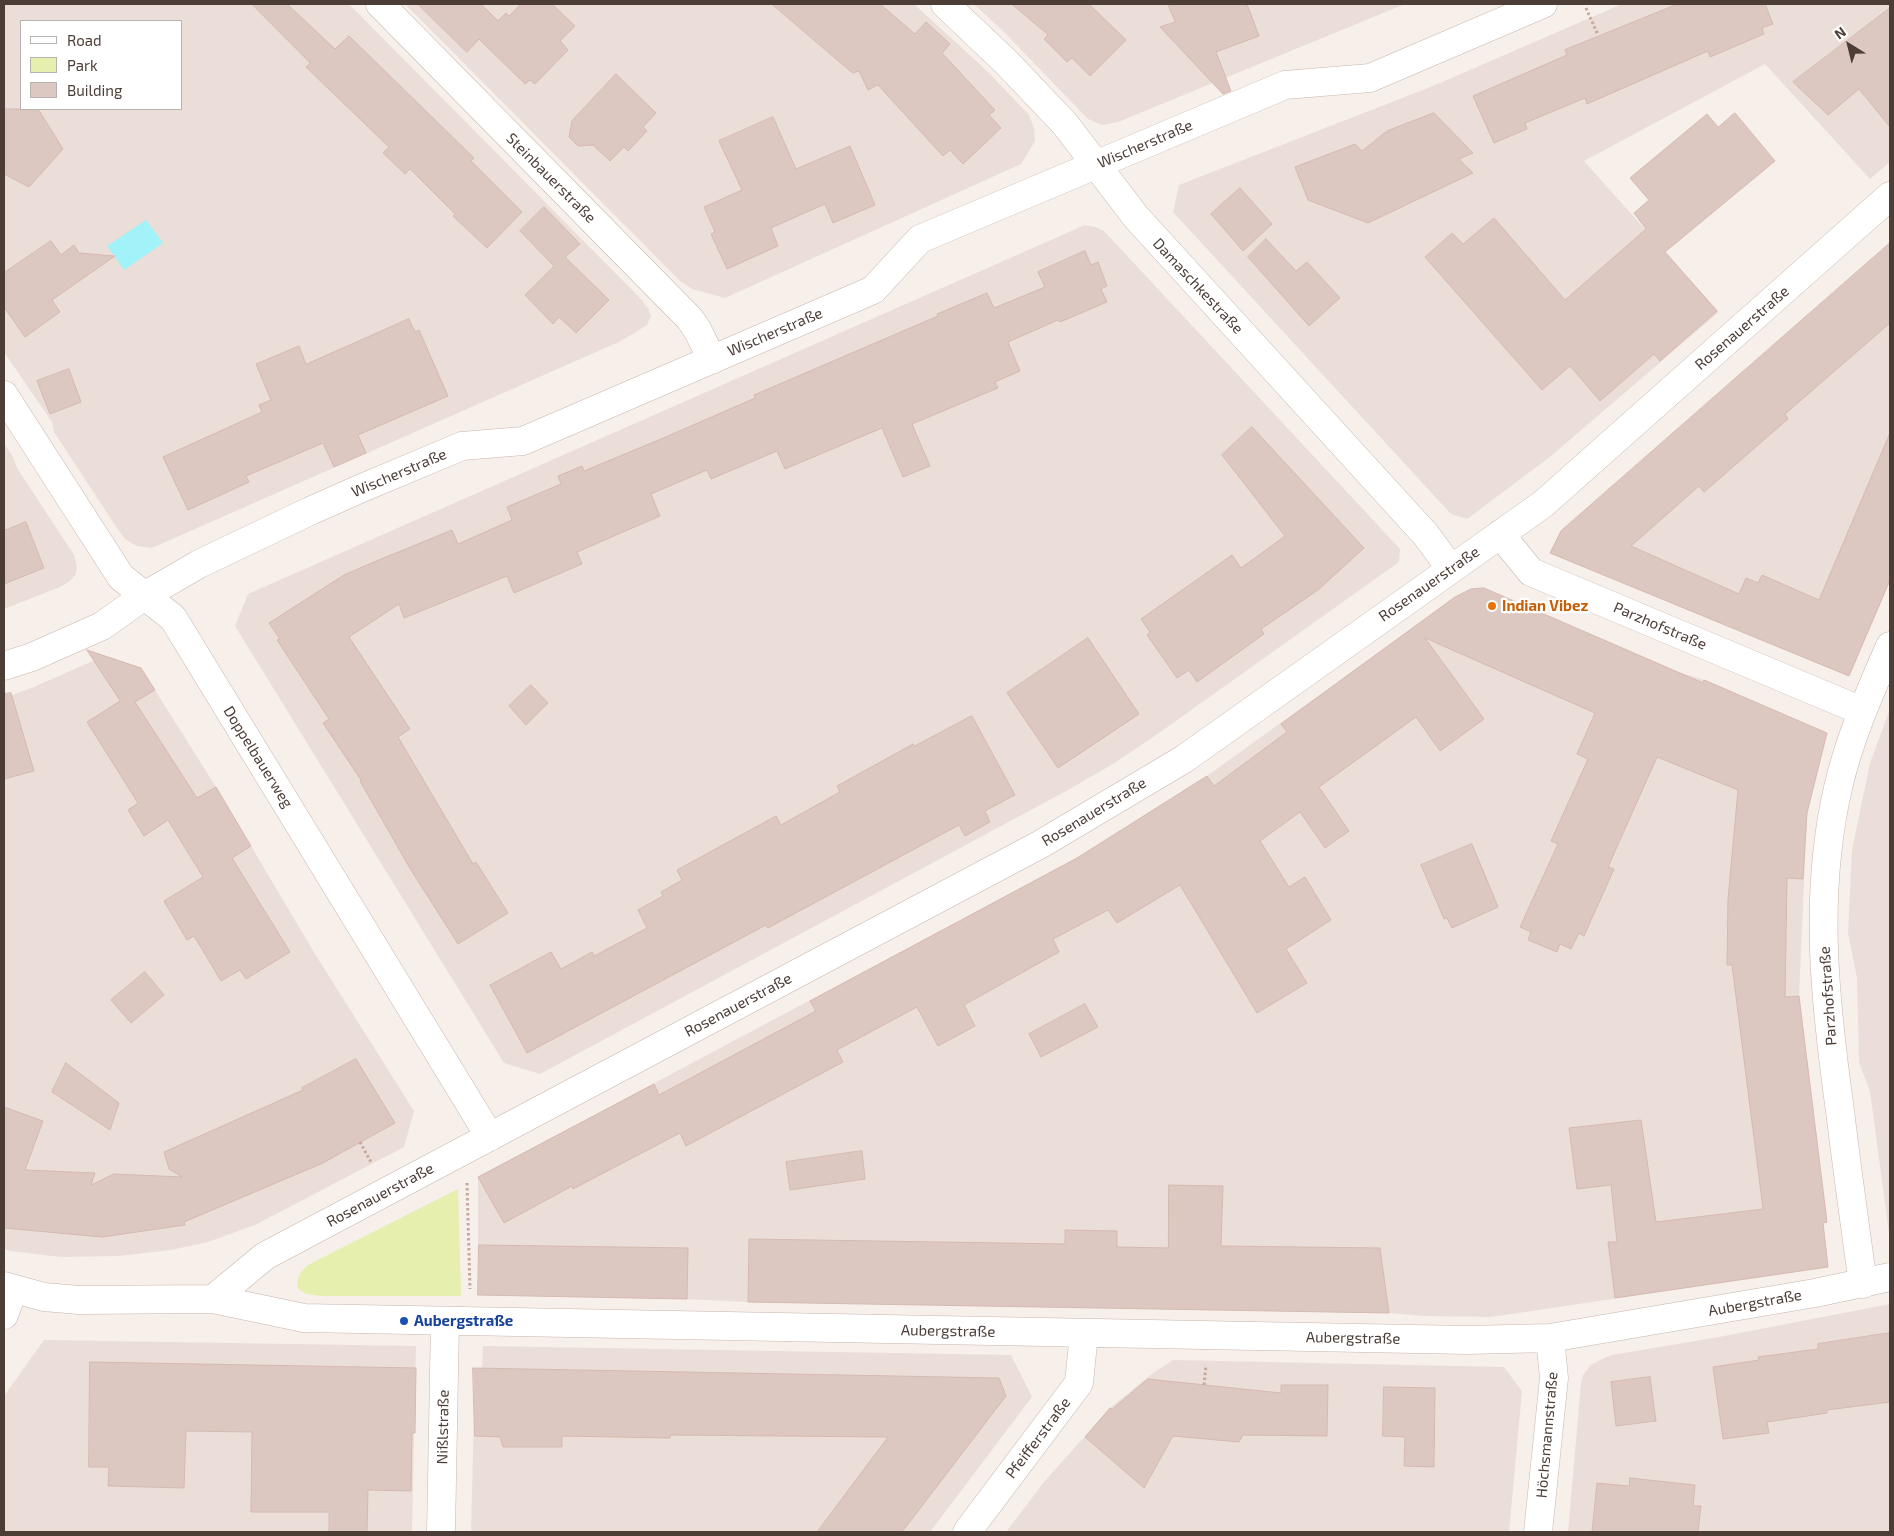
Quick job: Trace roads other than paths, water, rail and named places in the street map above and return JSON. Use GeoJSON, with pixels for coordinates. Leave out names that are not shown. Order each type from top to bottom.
{"type":"FeatureCollection","features":[{"type":"Feature","properties":{"kind":"street","name":"Steinbauerstraße"},"geometry":{"type":"LineString","coordinates":[[380,4],[690,318],[698,330],[712,360]]}},
{"type":"Feature","properties":{"kind":"street","name":"Damaschkestraße"},"geometry":{"type":"LineString","coordinates":[[945,4],[1007,63],[1065,124],[1136,218],[1426,535],[1451,569]]}},
{"type":"Feature","properties":{"kind":"street","name":"Wischerstraße"},"geometry":{"type":"LineString","coordinates":[[4,666],[32,657],[102,626],[144,596],[199,564],[310,511],[462,446],[524,441],[873,290],[920,238],[1286,85],[1370,78],[1543,4]]}},
{"type":"Feature","properties":{"kind":"street","name":"Rosenauerstraße"},"geometry":{"type":"LineString","coordinates":[[213,1299],[265,1256],[1041,844],[1184,759],[1543,504],[1890,196]]}},
{"type":"Feature","properties":{"kind":"street","name":"Doppelbauerweg"},"geometry":{"type":"LineString","coordinates":[[4,395],[121,577],[173,618],[490,1137]]}},
{"type":"Feature","properties":{"kind":"street","name":"Parzhofstraße"},"geometry":{"type":"LineString","coordinates":[[1500,534],[1531,572],[1862,711]]}},
{"type":"Feature","properties":{"kind":"street","name":"Parzhofstraße"},"geometry":{"type":"LineString","coordinates":[[1863,1284],[1827,1020],[1823,950],[1826,866],[1838,787],[1862,711],[1890,646]]}},
{"type":"Feature","properties":{"kind":"street","name":"Aubergstraße"},"geometry":{"type":"LineString","coordinates":[[8,1288],[44,1297],[79,1300],[213,1299],[304,1318],[1467,1340],[1550,1338],[1863,1284],[1890,1277]]}},
{"type":"Feature","properties":{"kind":"street"},"geometry":{"type":"LineString","coordinates":[[4,1315],[8,1288]]}},
{"type":"Feature","properties":{"kind":"street","name":"Nißlstraße"},"geometry":{"type":"LineString","coordinates":[[441,1532],[444,1321]]}},
{"type":"Feature","properties":{"kind":"street","name":"Pfeifferstraße"},"geometry":{"type":"LineString","coordinates":[[967,1532],[1079,1383],[1084,1333]]}},
{"type":"Feature","properties":{"kind":"street","name":"Höchsmannstraße"},"geometry":{"type":"LineString","coordinates":[[1538,1532],[1554,1378],[1550,1338]]}},
{"type":"Feature","properties":{"kind":"water"},"geometry":{"type":"Polygon","coordinates":[[[146,220],[163,243],[124,270],[107,246],[146,220]]]}},
{"type":"Feature","properties":{"kind":"place","name":"Indian Vibez"},"geometry":{"type":"Point","coordinates":[1492,606]}},
{"type":"Feature","properties":{"kind":"place","name":"Aubergstraße"},"geometry":{"type":"Point","coordinates":[404,1321]}}]}
